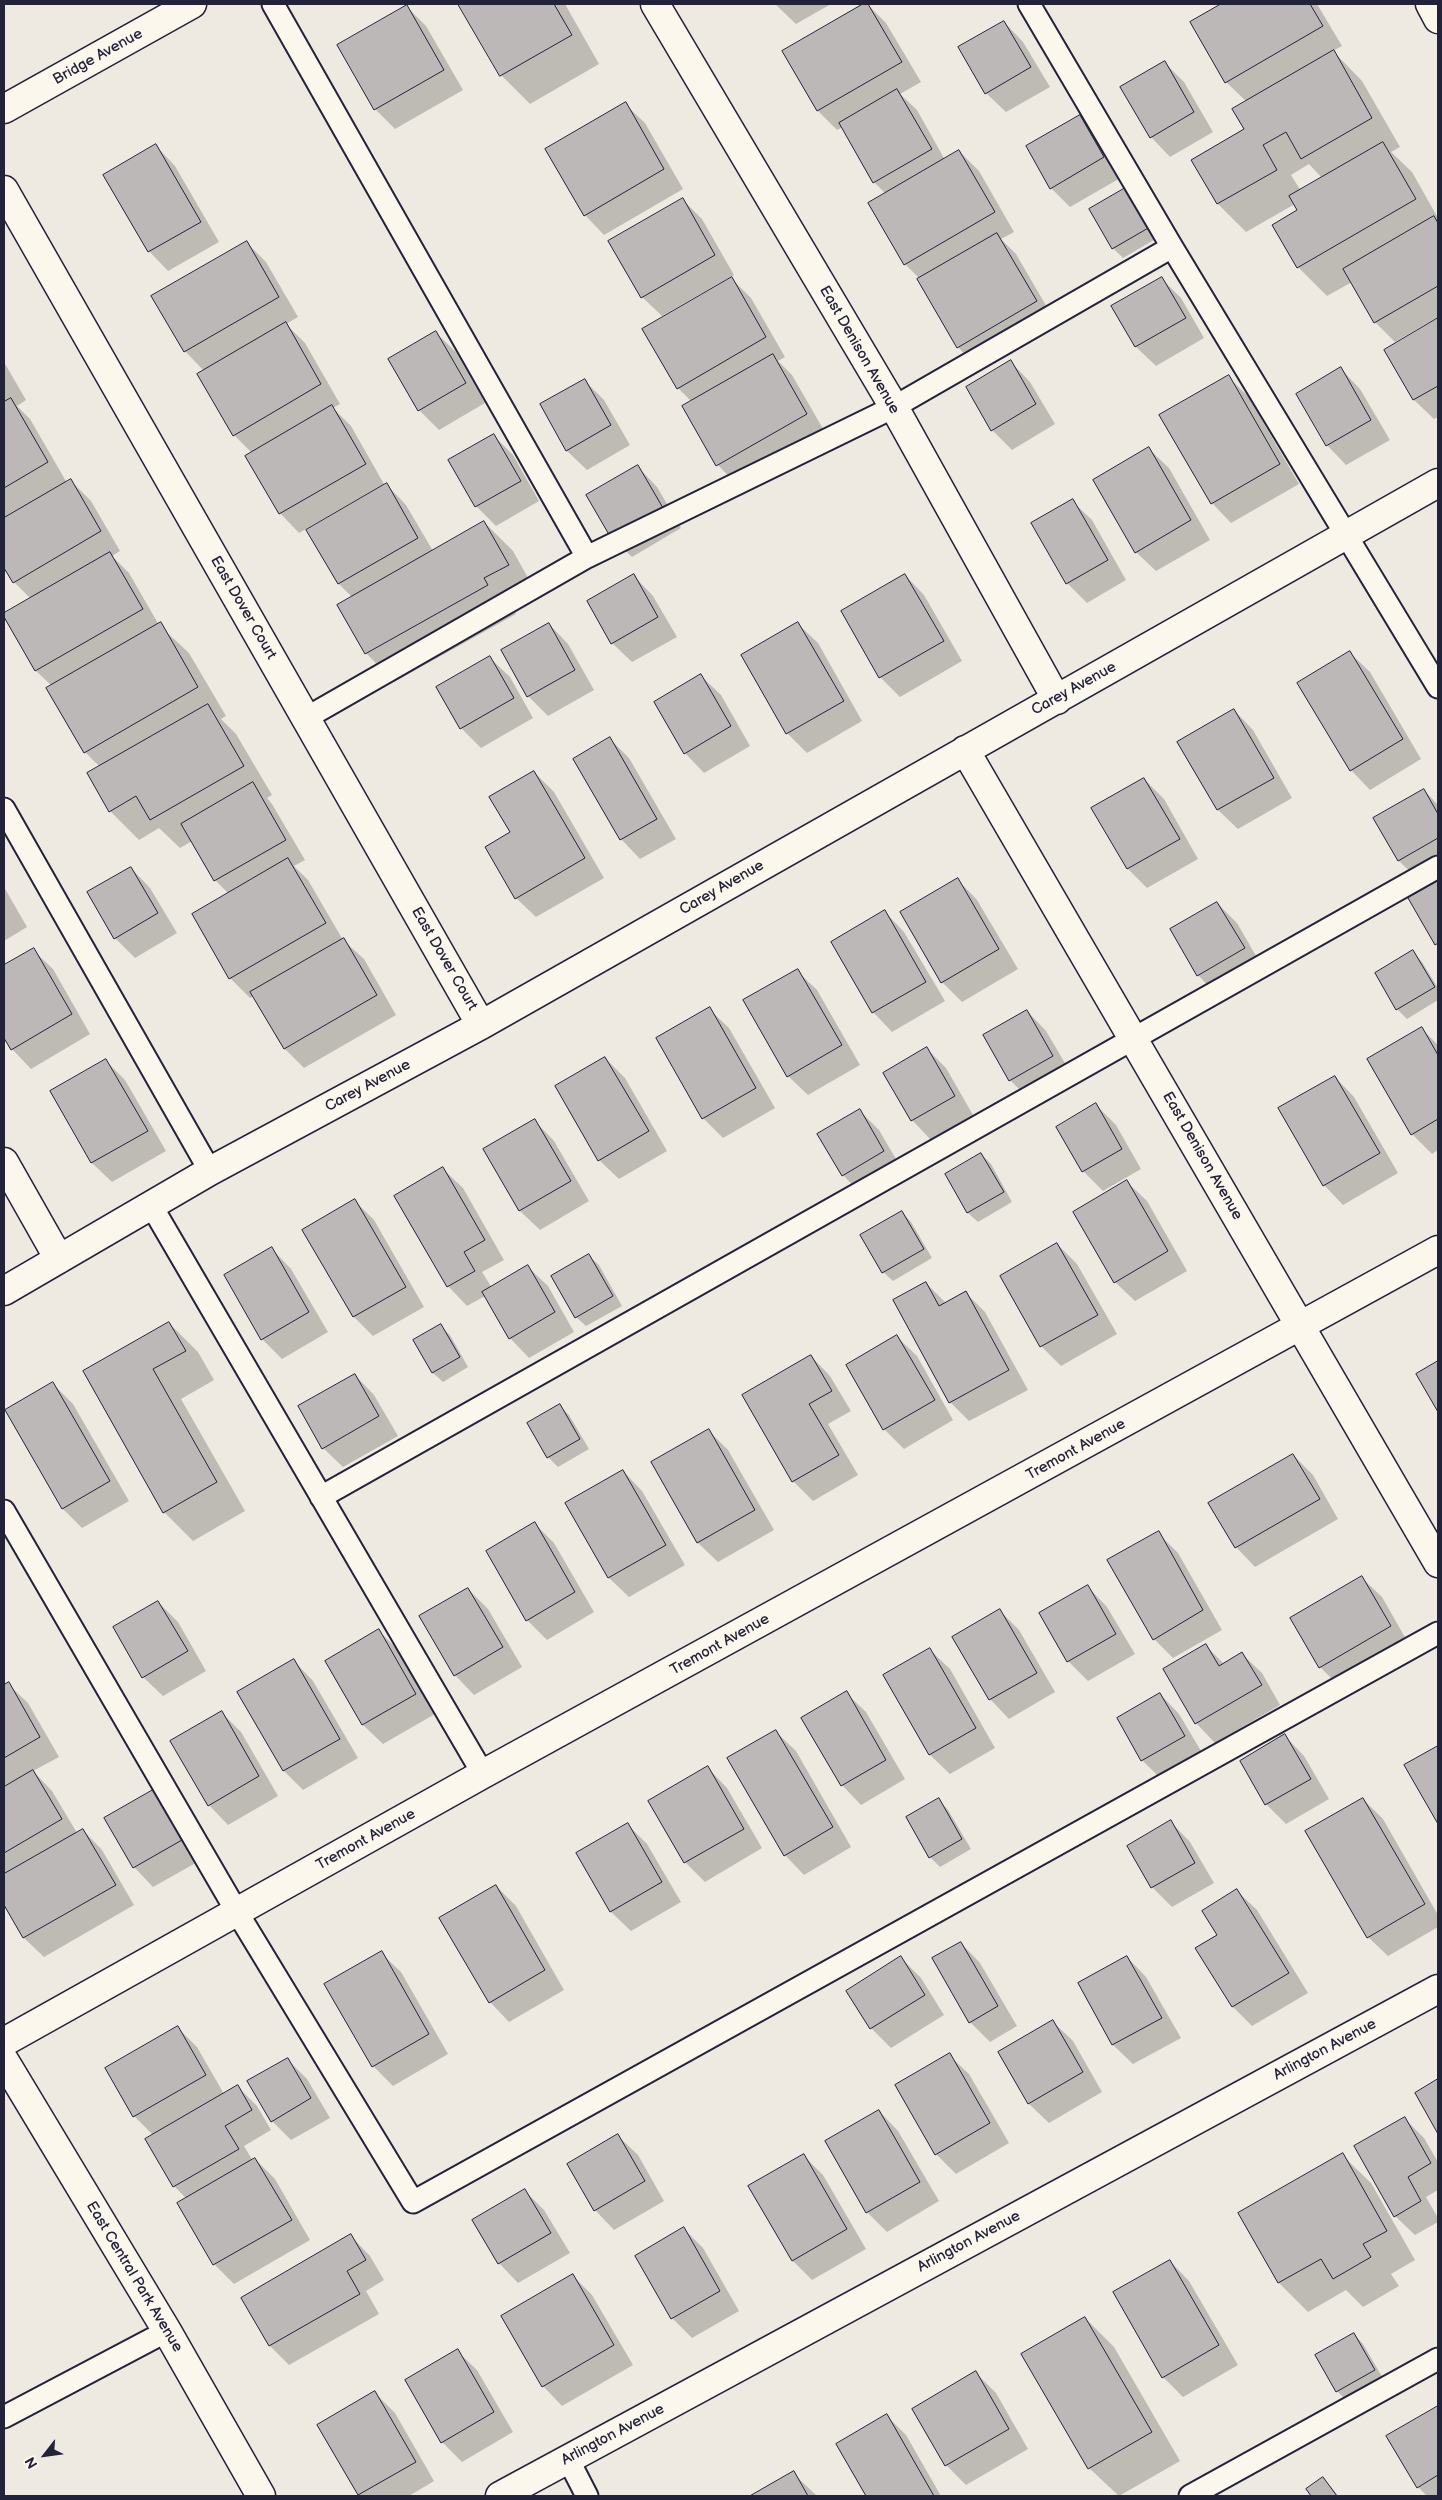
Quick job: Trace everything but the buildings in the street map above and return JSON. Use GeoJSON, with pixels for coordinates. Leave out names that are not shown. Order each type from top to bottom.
{"type":"FeatureCollection","features":[{"type":"Feature","properties":{"kind":"street","name":"Bridge Avenue"},"geometry":{"type":"LineString","coordinates":[[4,109],[192,4]]}},
{"type":"Feature","properties":{"kind":"street","name":"East Denison Avenue"},"geometry":{"type":"LineString","coordinates":[[655,4],[894,407],[1057,700]]}},
{"type":"Feature","properties":{"kind":"street"},"geometry":{"type":"LineString","coordinates":[[1430,4],[1438,19]]}},
{"type":"Feature","properties":{"kind":"street","name":"East Dover Court"},"geometry":{"type":"LineString","coordinates":[[4,190],[482,1025]]}},
{"type":"Feature","properties":{"kind":"street","name":"Carey Avenue"},"geometry":{"type":"LineString","coordinates":[[4,1291],[210,1171],[482,1025],[965,750],[1057,700],[1346,534],[1438,484]]}},
{"type":"Feature","properties":{"kind":"street","name":"East Denison Avenue"},"geometry":{"type":"LineString","coordinates":[[965,750],[1438,1563]]}},
{"type":"Feature","properties":{"kind":"street"},"geometry":{"type":"LineString","coordinates":[[4,1162],[59,1259]]}},
{"type":"Feature","properties":{"kind":"street","name":"Tremont Avenue"},"geometry":{"type":"LineString","coordinates":[[4,2042],[483,1774],[1438,1250]]}},
{"type":"Feature","properties":{"kind":"street","name":"Arlington Avenue"},"geometry":{"type":"LineString","coordinates":[[500,2496],[1438,1989]]}},
{"type":"Feature","properties":{"kind":"street","name":"East Central Park Avenue"},"geometry":{"type":"LineString","coordinates":[[4,2060],[167,2330],[261,2496]]}},
{"type":"Feature","properties":{"kind":"lane"},"geometry":{"type":"LineString","coordinates":[[273,4],[588,557]]}},
{"type":"Feature","properties":{"kind":"lane"},"geometry":{"type":"LineString","coordinates":[[1029,4],[1172,247],[1438,687]]}},
{"type":"Feature","properties":{"kind":"lane"},"geometry":{"type":"LineString","coordinates":[[306,718],[588,557],[894,407],[1172,247]]}},
{"type":"Feature","properties":{"kind":"lane"},"geometry":{"type":"LineString","coordinates":[[4,809],[210,1171]]}},
{"type":"Feature","properties":{"kind":"lane"},"geometry":{"type":"LineString","coordinates":[[321,1497],[1438,867]]}},
{"type":"Feature","properties":{"kind":"lane"},"geometry":{"type":"LineString","coordinates":[[151,1205],[483,1774]]}},
{"type":"Feature","properties":{"kind":"lane"},"geometry":{"type":"LineString","coordinates":[[4,1511],[237,1912],[413,2202],[1438,1633]]}},
{"type":"Feature","properties":{"kind":"lane"},"geometry":{"type":"LineString","coordinates":[[4,2417],[167,2330]]}},
{"type":"Feature","properties":{"kind":"lane"},"geometry":{"type":"LineString","coordinates":[[1190,2496],[1438,2359]]}},
{"type":"Feature","properties":{"kind":"lane"},"geometry":{"type":"LineString","coordinates":[[568,2459],[587,2496]]}}]}
